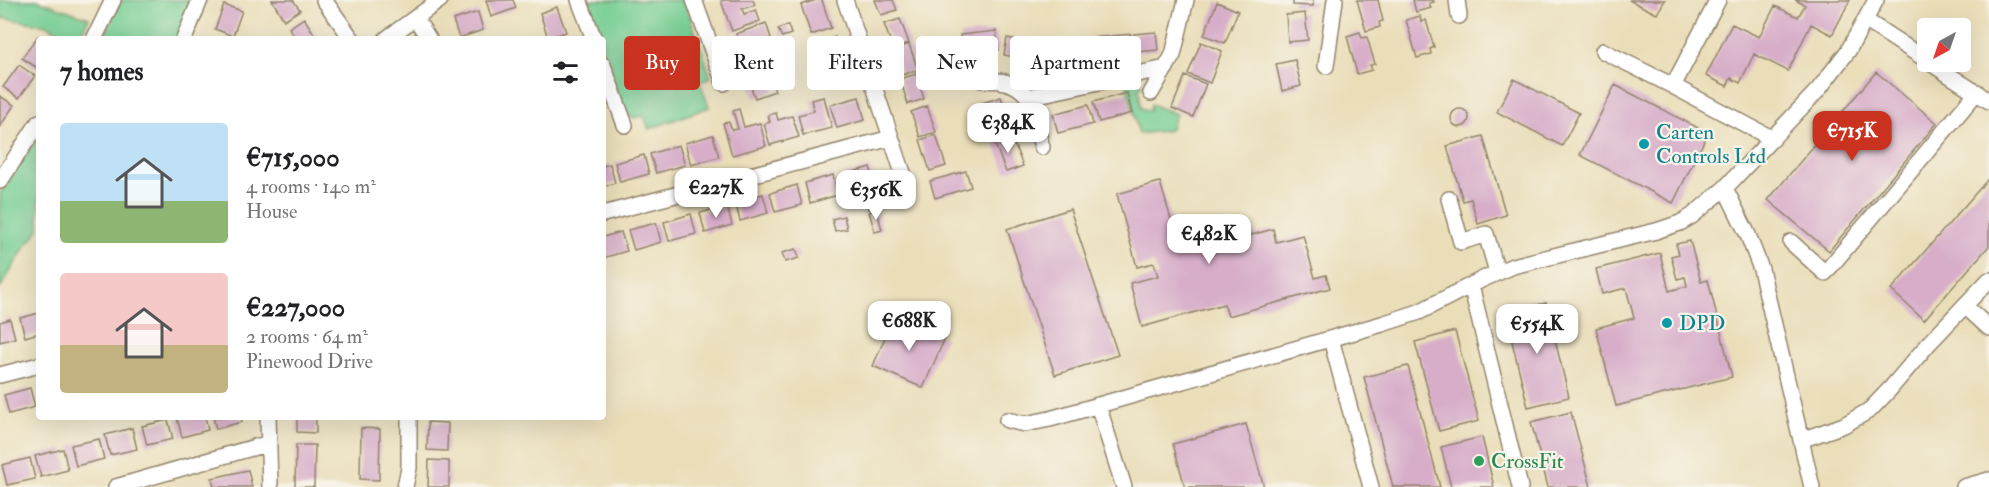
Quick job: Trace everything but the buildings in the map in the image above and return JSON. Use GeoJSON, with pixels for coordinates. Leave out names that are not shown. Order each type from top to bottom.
{"type":"FeatureCollection","features":[{"type":"Feature","properties":{"kind":"street"},"geometry":{"type":"LineString","coordinates":[[95,36],[113,0]]}},
{"type":"Feature","properties":{"kind":"street"},"geometry":{"type":"LineString","coordinates":[[185,36],[200,0]]}},
{"type":"Feature","properties":{"kind":"street"},"geometry":{"type":"LineString","coordinates":[[324,0],[350,36]]}},
{"type":"Feature","properties":{"kind":"street"},"geometry":{"type":"LineString","coordinates":[[390,36],[440,0]]}},
{"type":"Feature","properties":{"kind":"street"},"geometry":{"type":"LineString","coordinates":[[579,0],[593,36]]}},
{"type":"Feature","properties":{"kind":"street"},"geometry":{"type":"LineString","coordinates":[[694,0],[712,50]]}},
{"type":"Feature","properties":{"kind":"street"},"geometry":{"type":"LineString","coordinates":[[845,0],[904,180]]}},
{"type":"Feature","properties":{"kind":"street"},"geometry":{"type":"LineString","coordinates":[[1151,93],[1176,47],[1186,0]]}},
{"type":"Feature","properties":{"kind":"street"},"geometry":{"type":"LineString","coordinates":[[1326,66],[1335,0]]}},
{"type":"Feature","properties":{"kind":"street"},"geometry":{"type":"LineString","coordinates":[[1457,0],[1459,16]]}},
{"type":"Feature","properties":{"kind":"street"},"geometry":{"type":"LineString","coordinates":[[1673,86],[1718,0]]}},
{"type":"Feature","properties":{"kind":"street"},"geometry":{"type":"LineString","coordinates":[[1007,420],[1019,424],[1032,424],[1331,339],[1419,312],[1497,272],[1669,227],[1692,216],[1725,188],[1830,75],[1848,51],[1876,0]]}},
{"type":"Feature","properties":{"kind":"street"},"geometry":{"type":"LineString","coordinates":[[416,18],[427,36]]}},
{"type":"Feature","properties":{"kind":"street"},"geometry":{"type":"LineString","coordinates":[[1865,20],[1917,54]]}},
{"type":"Feature","properties":{"kind":"street"},"geometry":{"type":"LineString","coordinates":[[1603,51],[1773,138]]}},
{"type":"Feature","properties":{"kind":"street"},"geometry":{"type":"LineString","coordinates":[[1028,97],[1166,68]]}},
{"type":"Feature","properties":{"kind":"street"},"geometry":{"type":"LineString","coordinates":[[1791,243],[1825,273],[1983,97],[1945,72]]}},
{"type":"Feature","properties":{"kind":"street"},"geometry":{"type":"LineString","coordinates":[[606,73],[625,125]]}},
{"type":"Feature","properties":{"kind":"street"},"geometry":{"type":"LineString","coordinates":[[998,81],[1007,82],[1022,90],[1028,97],[1042,147]]}},
{"type":"Feature","properties":{"kind":"street"},"geometry":{"type":"LineString","coordinates":[[0,181],[36,127]]}},
{"type":"Feature","properties":{"kind":"street"},"geometry":{"type":"LineString","coordinates":[[606,212],[891,138]]}},
{"type":"Feature","properties":{"kind":"street"},"geometry":{"type":"LineString","coordinates":[[1725,188],[1761,268],[1812,487]]}},
{"type":"Feature","properties":{"kind":"street"},"geometry":{"type":"LineString","coordinates":[[1449,199],[1461,242],[1486,234],[1497,272]]}},
{"type":"Feature","properties":{"kind":"street"},"geometry":{"type":"LineString","coordinates":[[1801,440],[1844,425],[1870,410],[1989,280]]}},
{"type":"Feature","properties":{"kind":"street"},"geometry":{"type":"LineString","coordinates":[[1471,285],[1520,487]]}},
{"type":"Feature","properties":{"kind":"street"},"geometry":{"type":"LineString","coordinates":[[1965,306],[1989,328]]}},
{"type":"Feature","properties":{"kind":"street"},"geometry":{"type":"LineString","coordinates":[[1331,339],[1371,487]]}},
{"type":"Feature","properties":{"kind":"street"},"geometry":{"type":"LineString","coordinates":[[0,375],[36,366]]}},
{"type":"Feature","properties":{"kind":"street"},"geometry":{"type":"LineString","coordinates":[[1098,405],[1124,487]]}},
{"type":"Feature","properties":{"kind":"street"},"geometry":{"type":"LineString","coordinates":[[268,420],[270,487]]}},
{"type":"Feature","properties":{"kind":"street"},"geometry":{"type":"LineString","coordinates":[[405,487],[409,468],[409,420]]}},
{"type":"Feature","properties":{"kind":"street"},"geometry":{"type":"LineString","coordinates":[[116,487],[270,443]]}},
{"type":"Feature","properties":{"kind":"street"},"geometry":{"type":"LineString","coordinates":[[1964,487],[1989,480]]}},
{"type":"Feature","properties":{"kind":"green space"},"geometry":{"type":"Polygon","coordinates":[[[0,0],[37,0],[89,18],[80,36],[67,36],[47,25],[3,18],[0,22],[0,0]]]}},
{"type":"Feature","properties":{"kind":"green space"},"geometry":{"type":"Polygon","coordinates":[[[121,0],[192,0],[177,36],[104,36],[121,0]]]}},
{"type":"Feature","properties":{"kind":"green space"},"geometry":{"type":"Polygon","coordinates":[[[585,0],[684,0],[697,36],[624,36],[624,90],[700,90],[700,82],[709,107],[649,129],[644,116],[633,118],[625,114],[606,60],[606,36],[598,36],[585,0]]]}},
{"type":"Feature","properties":{"kind":"green space"},"geometry":{"type":"Polygon","coordinates":[[[700,46],[711,77],[700,82],[700,46]]]}},
{"type":"Feature","properties":{"kind":"green space"},"geometry":{"type":"Polygon","coordinates":[[[1128,90],[1139,90],[1141,108],[1150,111],[1151,104],[1176,114],[1170,130],[1139,134],[1128,90]]]}},
{"type":"Feature","properties":{"kind":"green space"},"geometry":{"type":"Polygon","coordinates":[[[36,139],[36,234],[0,288],[0,193],[36,139]]]}},
{"type":"Feature","properties":{"kind":"place","name":"Carten Controls Ltd"},"geometry":{"type":"Point","coordinates":[1644,144]}},
{"type":"Feature","properties":{"kind":"place","name":"DPD"},"geometry":{"type":"Point","coordinates":[1667,323]}},
{"type":"Feature","properties":{"kind":"place","name":"CrossFit"},"geometry":{"type":"Point","coordinates":[1479,461]}}]}
